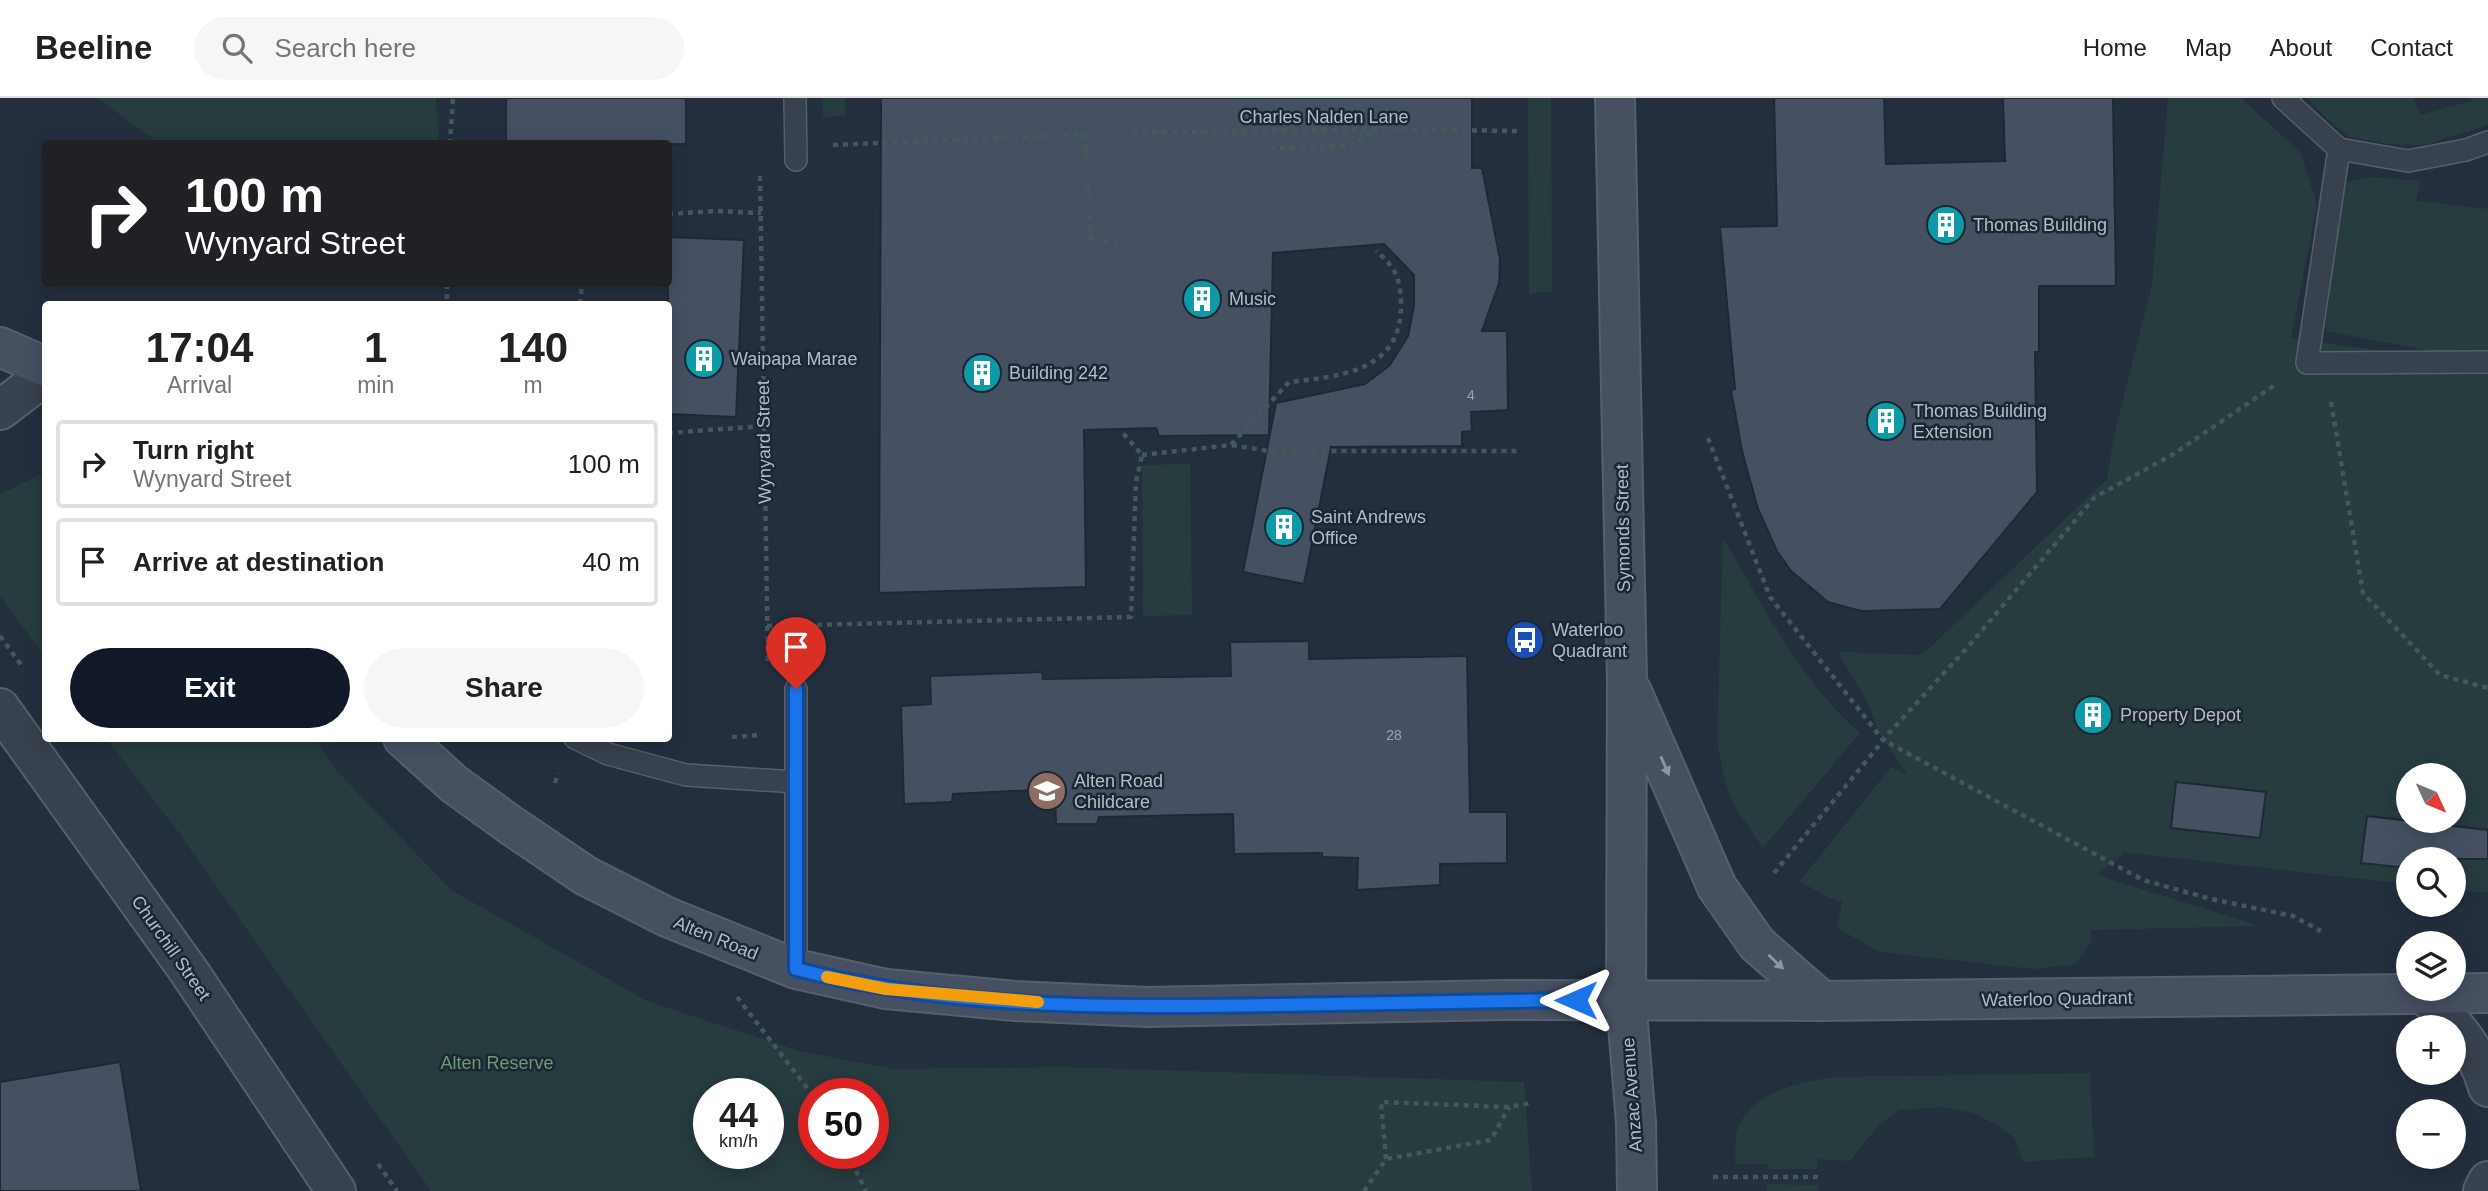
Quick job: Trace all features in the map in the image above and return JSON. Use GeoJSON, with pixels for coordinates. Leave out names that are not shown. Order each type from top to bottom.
{"type":"FeatureCollection","features":[{"type":"Feature","properties":{"kind":"main road","name":"Symonds Street"},"geometry":{"type":"LineString","coordinates":[[1615,98],[1627,681],[1626,1000]]}},
{"type":"Feature","properties":{"kind":"main road"},"geometry":{"type":"LineString","coordinates":[[0,347],[42,365]]}},
{"type":"Feature","properties":{"kind":"main road"},"geometry":{"type":"LineString","coordinates":[[1627,681],[1717,887],[1757,944],[1822,1001]]}},
{"type":"Feature","properties":{"kind":"main road","name":"Alten Road"},"geometry":{"type":"LineString","coordinates":[[407,742],[454,784],[512,827],[586,876],[667,918],[796,969],[886,989],[1015,1001],[1147,1007],[1626,1000]]}},
{"type":"Feature","properties":{"kind":"main road","name":"Waterloo Quadrant"},"geometry":{"type":"LineString","coordinates":[[1626,1000],[1822,1001],[2396,993]]}},
{"type":"Feature","properties":{"kind":"main road","name":"Waterloo Quadrant"},"geometry":{"type":"LineString","coordinates":[[2466,993],[2488,993]]}},
{"type":"Feature","properties":{"kind":"main road","name":"Anzac Avenue"},"geometry":{"type":"LineString","coordinates":[[1626,1000],[1636,1123],[1637,1191]]}},
{"type":"Feature","properties":{"kind":"street"},"geometry":{"type":"LineString","coordinates":[[0,410],[42,378]]}},
{"type":"Feature","properties":{"kind":"street","name":"Churchill Street"},"geometry":{"type":"LineString","coordinates":[[0,708],[188,970],[336,1191]]}},
{"type":"Feature","properties":{"kind":"street"},"geometry":{"type":"LineString","coordinates":[[2431,1001],[2473,1049],[2488,1087]]}},
{"type":"Feature","properties":{"kind":"street"},"geometry":{"type":"LineString","coordinates":[[2483,1191],[2488,1181]]}},
{"type":"Feature","properties":{"kind":"lane"},"geometry":{"type":"LineString","coordinates":[[795,98],[796,153]]}},
{"type":"Feature","properties":{"kind":"lane"},"geometry":{"type":"LineString","coordinates":[[2283,98],[2339,149],[2408,161],[2466,150],[2488,142]]}},
{"type":"Feature","properties":{"kind":"lane"},"geometry":{"type":"LineString","coordinates":[[2339,149],[2316,363],[2488,362]]}},
{"type":"Feature","properties":{"kind":"lane"},"geometry":{"type":"LineString","coordinates":[[796,689],[796,969]]}},
{"type":"Feature","properties":{"kind":"lane"},"geometry":{"type":"LineString","coordinates":[[583,742],[608,754],[685,775],[796,782]]}},
{"type":"Feature","properties":{"kind":"path"},"geometry":{"type":"LineString","coordinates":[[450,140],[453,98]]}},
{"type":"Feature","properties":{"kind":"path"},"geometry":{"type":"LineString","coordinates":[[1270,148],[1351,146],[1376,130]]}},
{"type":"Feature","properties":{"kind":"path","name":"Charles Nalden Lane"},"geometry":{"type":"LineString","coordinates":[[1132,133],[1517,131]]}},
{"type":"Feature","properties":{"kind":"path"},"geometry":{"type":"LineString","coordinates":[[796,153],[1094,134]]}},
{"type":"Feature","properties":{"kind":"path"},"geometry":{"type":"LineString","coordinates":[[1085,135],[1091,242],[1117,242]]}},
{"type":"Feature","properties":{"kind":"path","name":"Wynyard Street"},"geometry":{"type":"LineString","coordinates":[[760,173],[767,626],[1131,617],[1136,482],[1142,455]]}},
{"type":"Feature","properties":{"kind":"path"},"geometry":{"type":"LineString","coordinates":[[672,214],[716,211],[761,213]]}},
{"type":"Feature","properties":{"kind":"path"},"geometry":{"type":"LineString","coordinates":[[1231,445],[1289,382],[1338,376],[1378,359],[1394,342],[1401,315],[1400,282],[1389,262],[1376,251]]}},
{"type":"Feature","properties":{"kind":"path"},"geometry":{"type":"LineString","coordinates":[[1774,873],[1883,740],[1968,648],[2095,497],[2172,455],[2316,363],[2363,593],[2440,674],[2488,688]]}},
{"type":"Feature","properties":{"kind":"path"},"geometry":{"type":"LineString","coordinates":[[672,433],[764,426]]}},
{"type":"Feature","properties":{"kind":"path"},"geometry":{"type":"LineString","coordinates":[[1122,432],[1142,455],[1231,445],[1292,452],[1521,451]]}},
{"type":"Feature","properties":{"kind":"path"},"geometry":{"type":"LineString","coordinates":[[1709,438],[1770,597],[1883,740],[2143,880],[2211,899],[2293,916],[2321,932]]}},
{"type":"Feature","properties":{"kind":"path"},"geometry":{"type":"LineString","coordinates":[[730,988],[799,1078]]}},
{"type":"Feature","properties":{"kind":"path"},"geometry":{"type":"LineString","coordinates":[[1364,1191],[1386,1159],[1381,1102],[1509,1107],[1531,1103]]}},
{"type":"Feature","properties":{"kind":"path"},"geometry":{"type":"LineString","coordinates":[[1386,1159],[1491,1140],[1509,1107]]}},
{"type":"Feature","properties":{"kind":"path"},"geometry":{"type":"LineString","coordinates":[[855,1169],[866,1191]]}},
{"type":"Feature","properties":{"kind":"path"},"geometry":{"type":"LineString","coordinates":[[1713,1177],[1818,1177]]}},
{"type":"Feature","properties":{"kind":"green space"},"geometry":{"type":"Polygon","coordinates":[[[98,98],[436,98],[439,140],[154,140],[98,98]]]}},
{"type":"Feature","properties":{"kind":"green space"},"geometry":{"type":"Polygon","coordinates":[[[822,98],[845,98],[845,116],[823,117],[822,98]]]}},
{"type":"Feature","properties":{"kind":"green space"},"geometry":{"type":"Polygon","coordinates":[[[1528,98],[1551,98],[1552,291],[1529,294],[1528,98]]]}},
{"type":"Feature","properties":{"kind":"green space"},"geometry":{"type":"Polygon","coordinates":[[[2168,98],[2241,98],[2301,153],[2317,205],[2291,338],[2488,366],[2488,893],[2466,891],[2466,847],[2396,847],[2396,883],[2121,852],[2122,855],[2098,874],[2260,926],[2091,930],[2091,943],[2075,964],[2035,969],[1880,952],[1837,928],[1842,902],[1823,895],[1800,881],[1891,767],[1908,775],[1878,731],[1868,703],[1838,652],[1922,655],[2107,479],[2114,436],[2152,285],[2168,98]]]}},
{"type":"Feature","properties":{"kind":"green space"},"geometry":{"type":"Polygon","coordinates":[[[2308,98],[2414,98],[2420,115],[2471,101],[2472,98],[2488,98],[2488,125],[2425,145],[2390,144],[2350,137],[2328,120],[2308,98]]]}},
{"type":"Feature","properties":{"kind":"green space"},"geometry":{"type":"Polygon","coordinates":[[[2371,177],[2421,181],[2416,201],[2488,209],[2488,352],[2431,351],[2325,331],[2342,183],[2371,177]]]}},
{"type":"Feature","properties":{"kind":"green space"},"geometry":{"type":"Polygon","coordinates":[[[1190,464],[1192,615],[1143,616],[1142,465],[1190,464]]]}},
{"type":"Feature","properties":{"kind":"green space"},"geometry":{"type":"Polygon","coordinates":[[[42,474],[42,653],[0,596],[0,495],[42,474]]]}},
{"type":"Feature","properties":{"kind":"green space"},"geometry":{"type":"Polygon","coordinates":[[[1723,538],[1801,666],[1819,690],[1860,733],[1763,848],[1735,807],[1725,781],[1717,741],[1723,538]]]}},
{"type":"Feature","properties":{"kind":"green space","name":"Alten Reserve"},"geometry":{"type":"Polygon","coordinates":[[[109,742],[318,742],[335,769],[451,890],[647,1001],[799,1051],[894,1069],[1064,1067],[1524,1082],[1532,1191],[431,1191],[179,833],[109,742]]]}},
{"type":"Feature","properties":{"kind":"green space"},"geometry":{"type":"Polygon","coordinates":[[[2090,1073],[2094,1157],[2023,1162],[2015,1138],[1997,1125],[1973,1113],[1943,1107],[1899,1110],[1878,1126],[1850,1161],[1818,1159],[1817,1169],[1768,1169],[1768,1164],[1735,1164],[1737,1131],[1743,1117],[1764,1098],[1805,1082],[1834,1077],[2090,1073]]]}},
{"type":"Feature","properties":{"kind":"green space"},"geometry":{"type":"Polygon","coordinates":[[[1767,1184],[1818,1185],[1818,1191],[1766,1191],[1767,1184]]]}},
{"type":"Feature","properties":{"kind":"building"},"geometry":{"type":"Polygon","coordinates":[[[506,98],[686,98],[686,144],[672,144],[672,140],[506,140],[506,98]]]}},
{"type":"Feature","properties":{"kind":"building"},"geometry":{"type":"Polygon","coordinates":[[[881,98],[1472,98],[1472,168],[1482,168],[1500,259],[1499,283],[1482,331],[1507,331],[1508,410],[1471,412],[1472,431],[1462,432],[1462,446],[1331,447],[1304,584],[1243,572],[1276,403],[1365,384],[1390,365],[1408,336],[1414,306],[1414,275],[1384,244],[1273,253],[1269,435],[1159,436],[1156,428],[1084,430],[1086,587],[879,593],[881,98]]]}},
{"type":"Feature","properties":{"kind":"building"},"geometry":{"type":"Polygon","coordinates":[[[1774,98],[1884,98],[1886,164],[2005,161],[2003,98],[2113,98],[2116,286],[2039,286],[2039,352],[2035,352],[2037,492],[1940,609],[1861,611],[1828,602],[1791,571],[1777,551],[1758,509],[1742,451],[1731,390],[1735,389],[1720,227],[1777,226],[1774,98]]]}},
{"type":"Feature","properties":{"kind":"building","name":"Waipapa Marae"},"geometry":{"type":"Polygon","coordinates":[[[672,237],[744,240],[736,417],[672,414],[672,301],[668,301],[668,287],[672,287],[672,237]]]}},
{"type":"Feature","properties":{"kind":"building"},"geometry":{"type":"Polygon","coordinates":[[[1309,641],[1309,659],[1467,656],[1470,812],[1507,812],[1507,863],[1440,864],[1440,885],[1357,890],[1358,858],[1322,857],[1322,853],[1234,854],[1233,814],[1099,817],[1097,824],[1056,824],[1055,789],[953,794],[952,802],[904,804],[901,706],[931,704],[930,676],[1042,672],[1043,679],[1231,676],[1230,642],[1309,641]]]}},
{"type":"Feature","properties":{"kind":"building"},"geometry":{"type":"Polygon","coordinates":[[[2176,782],[2266,792],[2260,838],[2171,828],[2176,782]]]}},
{"type":"Feature","properties":{"kind":"building"},"geometry":{"type":"Polygon","coordinates":[[[2367,816],[2396,819],[2396,833],[2466,833],[2466,827],[2488,830],[2488,859],[2466,859],[2466,847],[2396,847],[2396,867],[2361,863],[2367,816]]]}},
{"type":"Feature","properties":{"kind":"building"},"geometry":{"type":"Polygon","coordinates":[[[120,1062],[141,1191],[0,1191],[0,1082],[120,1062]]]}},
{"type":"Feature","properties":{"kind":"slow traffic"},"geometry":{"type":"LineString","coordinates":[[827,977],[886,989],[1038,1002]]}},
{"type":"Feature","properties":{"kind":"place","name":"Thomas Building"},"geometry":{"type":"Point","coordinates":[1946,225]}},
{"type":"Feature","properties":{"kind":"place","name":"Music"},"geometry":{"type":"Point","coordinates":[1202,299]}},
{"type":"Feature","properties":{"kind":"place","name":"Waipapa Marae"},"geometry":{"type":"Point","coordinates":[704,359]}},
{"type":"Feature","properties":{"kind":"place","name":"Building 242"},"geometry":{"type":"Point","coordinates":[982,373]}},
{"type":"Feature","properties":{"kind":"place","name":"Thomas Building Extension"},"geometry":{"type":"Point","coordinates":[1886,421]}},
{"type":"Feature","properties":{"kind":"place","name":"Saint Andrews Office"},"geometry":{"type":"Point","coordinates":[1284,527]}},
{"type":"Feature","properties":{"kind":"place","name":"Waterloo Quadrant"},"geometry":{"type":"Point","coordinates":[1525,640]}},
{"type":"Feature","properties":{"kind":"place","name":"Property Depot"},"geometry":{"type":"Point","coordinates":[2093,715]}},
{"type":"Feature","properties":{"kind":"place","name":"Alten Road Childcare"},"geometry":{"type":"Point","coordinates":[1047,791]}},
{"type":"Feature","properties":{"kind":"route"},"geometry":{"type":"LineString","coordinates":[[796,689],[796,969],[886,989],[1015,1001],[1147,1007],[1576,1000]]}}]}
